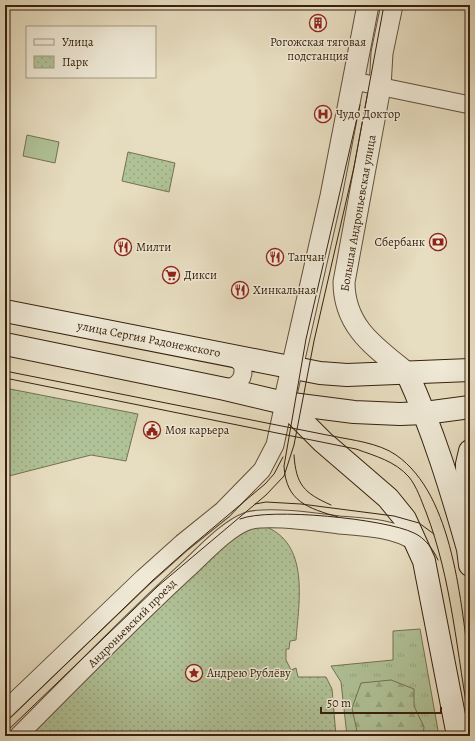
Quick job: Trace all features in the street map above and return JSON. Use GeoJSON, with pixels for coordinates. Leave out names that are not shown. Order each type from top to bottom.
{"type":"FeatureCollection","features":[{"type":"Feature","properties":{"kind":"main road","name":"улица Сергия Радонежского"},"geometry":{"type":"LineString","coordinates":[[5,311],[294,368],[347,375],[470,370]]}},
{"type":"Feature","properties":{"kind":"main road"},"geometry":{"type":"LineString","coordinates":[[5,344],[225,389],[284,403],[354,412],[425,413],[470,406]]}},
{"type":"Feature","properties":{"kind":"main road"},"geometry":{"type":"LineString","coordinates":[[407,373],[425,413],[448,482],[469,557]]}},
{"type":"Feature","properties":{"kind":"main road"},"geometry":{"type":"LineString","coordinates":[[284,403],[323,442],[388,498],[402,513],[424,561],[454,730]]}},
{"type":"Feature","properties":{"kind":"main road"},"geometry":{"type":"LineString","coordinates":[[469,557],[469,497],[467,464],[470,451]]}},
{"type":"Feature","properties":{"kind":"street"},"geometry":{"type":"LineString","coordinates":[[284,403],[294,368],[354,80],[368,5]]}},
{"type":"Feature","properties":{"kind":"street","name":"Большая Андроньевская улица"},"geometry":{"type":"LineString","coordinates":[[392,5],[382,53],[380,87],[344,282],[344,296],[351,319],[358,328],[370,341],[407,373]]}},
{"type":"Feature","properties":{"kind":"street"},"geometry":{"type":"LineString","coordinates":[[354,80],[380,87],[470,105]]}},
{"type":"Feature","properties":{"kind":"street"},"geometry":{"type":"LineString","coordinates":[[225,389],[236,385],[242,376],[242,364],[232,356]]}},
{"type":"Feature","properties":{"kind":"street","name":"Андроньевский проезд"},"geometry":{"type":"LineString","coordinates":[[5,710],[143,578],[225,507],[262,470],[275,445],[284,403]]}},
{"type":"Feature","properties":{"kind":"street","name":"Андроньевский проезд"},"geometry":{"type":"LineString","coordinates":[[18,736],[163,592],[203,554],[237,527],[254,520],[288,520],[353,526],[390,532],[407,536],[416,542]]}},
{"type":"Feature","properties":{"kind":"green space"},"geometry":{"type":"Polygon","coordinates":[[[27,135],[59,142],[55,163],[23,156],[27,135]]]}},
{"type":"Feature","properties":{"kind":"green space"},"geometry":{"type":"Polygon","coordinates":[[[128,152],[175,163],[169,192],[122,181],[128,152]]]}},
{"type":"Feature","properties":{"kind":"green space"},"geometry":{"type":"Polygon","coordinates":[[[5,388],[138,414],[126,461],[91,455],[5,477],[5,388]]]}},
{"type":"Feature","properties":{"kind":"green space"},"geometry":{"type":"Polygon","coordinates":[[[264,526],[279,534],[289,546],[295,559],[298,575],[299,608],[296,640],[290,641],[289,649],[286,649],[286,660],[291,670],[296,668],[298,677],[326,677],[332,689],[336,736],[30,736],[153,608],[239,533],[250,528],[264,526]]]}},
{"type":"Feature","properties":{"kind":"green space"},"geometry":{"type":"Polygon","coordinates":[[[420,629],[439,736],[347,736],[341,682],[331,666],[393,660],[393,631],[420,629]]]}},
{"type":"Feature","properties":{"kind":"green space"},"geometry":{"type":"Polygon","coordinates":[[[391,680],[414,689],[414,706],[424,727],[423,736],[358,736],[352,708],[361,683],[391,680]]]}},
{"type":"Feature","properties":{"kind":"tram line"},"geometry":{"type":"LineString","coordinates":[[5,733],[158,586],[266,495],[284,476],[294,445],[314,341],[354,167],[384,5]]}},
{"type":"Feature","properties":{"kind":"tram line"},"geometry":{"type":"LineString","coordinates":[[338,517],[300,502],[289,488],[284,466],[306,339],[360,105]]}},
{"type":"Feature","properties":{"kind":"tram line"},"geometry":{"type":"LineString","coordinates":[[5,371],[357,441],[374,445],[396,455],[415,473],[431,496],[443,523],[458,584],[470,670]]}},
{"type":"Feature","properties":{"kind":"tram line"},"geometry":{"type":"LineString","coordinates":[[5,378],[356,449],[391,463],[403,471],[409,477],[419,494],[435,538],[442,564],[453,618],[470,726]]}},
{"type":"Feature","properties":{"kind":"tram line"},"geometry":{"type":"LineString","coordinates":[[294,455],[297,474],[303,487],[314,496],[331,505]]}},
{"type":"Feature","properties":{"kind":"tram line"},"geometry":{"type":"LineString","coordinates":[[5,723],[153,580],[265,484],[274,474],[283,457]]}},
{"type":"Feature","properties":{"kind":"tram line"},"geometry":{"type":"LineString","coordinates":[[255,504],[266,502],[301,504],[394,516],[419,523],[434,534]]}},
{"type":"Feature","properties":{"kind":"tram line"},"geometry":{"type":"LineString","coordinates":[[240,519],[275,514],[300,514],[379,523],[400,528],[418,535],[428,544],[438,560]]}},
{"type":"Feature","properties":{"kind":"place","name":"Рогожская тяговая подстанция"},"geometry":{"type":"Point","coordinates":[318,23]}},
{"type":"Feature","properties":{"kind":"place","name":"Чудо Доктор"},"geometry":{"type":"Point","coordinates":[323,114]}},
{"type":"Feature","properties":{"kind":"place","name":"Сбербанк"},"geometry":{"type":"Point","coordinates":[438,242]}},
{"type":"Feature","properties":{"kind":"place","name":"Милти"},"geometry":{"type":"Point","coordinates":[123,247]}},
{"type":"Feature","properties":{"kind":"place","name":"Тапчан"},"geometry":{"type":"Point","coordinates":[275,257]}},
{"type":"Feature","properties":{"kind":"place","name":"Дикси"},"geometry":{"type":"Point","coordinates":[171,275]}},
{"type":"Feature","properties":{"kind":"place","name":"Хинкальная"},"geometry":{"type":"Point","coordinates":[240,290]}},
{"type":"Feature","properties":{"kind":"place","name":"Моя карьера"},"geometry":{"type":"Point","coordinates":[152,430]}},
{"type":"Feature","properties":{"kind":"place","name":"Андрею Рублёву"},"geometry":{"type":"Point","coordinates":[194,673]}}]}
